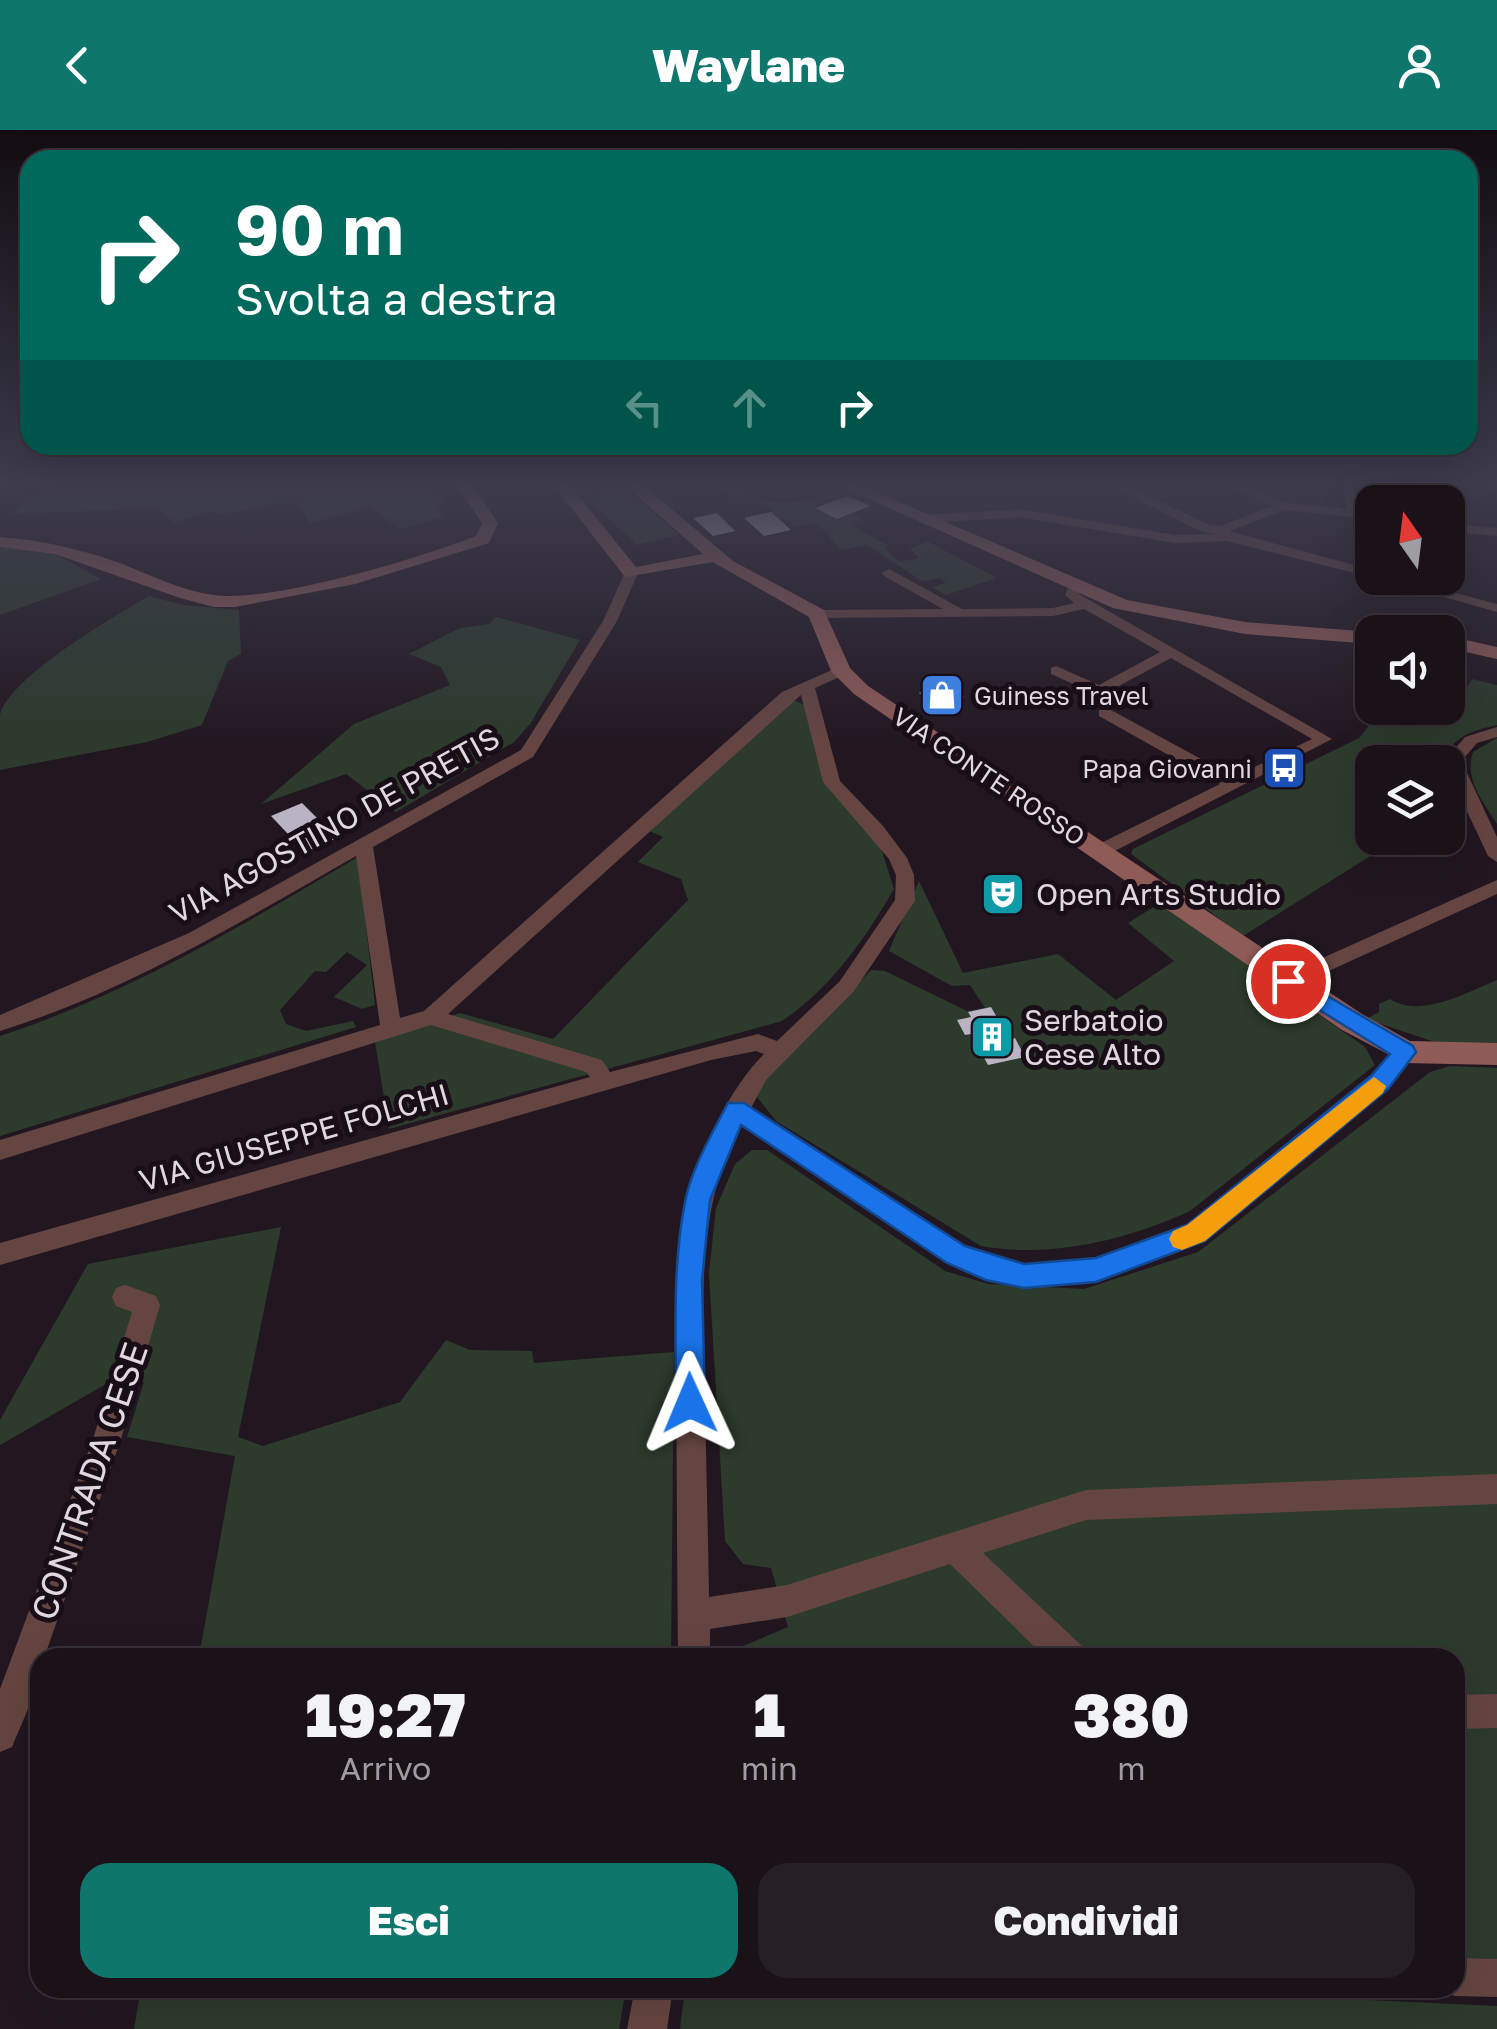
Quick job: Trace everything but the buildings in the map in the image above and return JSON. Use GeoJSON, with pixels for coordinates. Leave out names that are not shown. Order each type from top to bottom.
{"type":"FeatureCollection","features":[{"type":"Feature","properties":{"kind":"street"},"geometry":{"type":"LineString","coordinates":[[128,572],[178,591],[238,604],[375,572]]}},
{"type":"Feature","properties":{"kind":"street"},"geometry":{"type":"LineString","coordinates":[[631,573],[638,572]]}},
{"type":"Feature","properties":{"kind":"street"},"geometry":{"type":"LineString","coordinates":[[737,572],[816,614],[1053,612],[1080,596],[1155,614],[1257,629],[1355,637]]}},
{"type":"Feature","properties":{"kind":"street"},"geometry":{"type":"LineString","coordinates":[[1031,572],[1080,596],[1324,738],[1100,851]]}},
{"type":"Feature","properties":{"kind":"street","name":"VIA AGOSTINO DE PRETIS"},"geometry":{"type":"LineString","coordinates":[[0,1023],[47,1006],[196,938],[527,753],[610,622],[631,573]]}},
{"type":"Feature","properties":{"kind":"street"},"geometry":{"type":"LineString","coordinates":[[889,573],[942,605],[964,613]]}},
{"type":"Feature","properties":{"kind":"street"},"geometry":{"type":"LineString","coordinates":[[1448,595],[1497,608]]}},
{"type":"Feature","properties":{"kind":"street","name":"VIA CONTE ROSSO"},"geometry":{"type":"LineString","coordinates":[[816,614],[841,671],[861,690],[1288,981],[1405,1052]]}},
{"type":"Feature","properties":{"kind":"street"},"geometry":{"type":"LineString","coordinates":[[1465,645],[1497,652]]}},
{"type":"Feature","properties":{"kind":"street"},"geometry":{"type":"LineString","coordinates":[[1056,671],[1100,691],[1172,652]]}},
{"type":"Feature","properties":{"kind":"street"},"geometry":{"type":"LineString","coordinates":[[0,1150],[431,1017],[788,695],[841,671]]}},
{"type":"Feature","properties":{"kind":"street"},"geometry":{"type":"LineString","coordinates":[[694,1648],[689,1280],[698,1200],[708,1168],[736,1110],[778,1051],[847,986],[904,901],[905,875],[898,858],[832,782],[807,686]]}},
{"type":"Feature","properties":{"kind":"street"},"geometry":{"type":"LineString","coordinates":[[1105,713],[1233,784]]}},
{"type":"Feature","properties":{"kind":"street"},"geometry":{"type":"LineString","coordinates":[[1497,732],[1471,740],[1456,757],[1458,772],[1497,856]]}},
{"type":"Feature","properties":{"kind":"street"},"geometry":{"type":"LineString","coordinates":[[364,846],[392,1028]]}},
{"type":"Feature","properties":{"kind":"street"},"geometry":{"type":"LineString","coordinates":[[1288,981],[1497,886]]}},
{"type":"Feature","properties":{"kind":"street"},"geometry":{"type":"LineString","coordinates":[[431,1017],[594,1066],[605,1082]]}},
{"type":"Feature","properties":{"kind":"street","name":"VIA GIUSEPPE FOLCHI"},"geometry":{"type":"LineString","coordinates":[[0,1254],[758,1042],[778,1051]]}},
{"type":"Feature","properties":{"kind":"street"},"geometry":{"type":"LineString","coordinates":[[736,1110],[956,1254],[986,1268],[1024,1276],[1062,1274],[1096,1270],[1196,1233],[1380,1082],[1405,1052],[1497,1054]]}},
{"type":"Feature","properties":{"kind":"street","name":"CONTRADA CESE"},"geometry":{"type":"LineString","coordinates":[[31,1648],[107,1439],[148,1305],[126,1297]]}},
{"type":"Feature","properties":{"kind":"street"},"geometry":{"type":"LineString","coordinates":[[696,1615],[788,1600],[1086,1505],[1497,1488]]}},
{"type":"Feature","properties":{"kind":"street"},"geometry":{"type":"LineString","coordinates":[[953,1546],[1060,1648]]}},
{"type":"Feature","properties":{"kind":"street","name":"CONTRADA CESE"},"geometry":{"type":"LineString","coordinates":[[0,1735],[30,1652]]}},
{"type":"Feature","properties":{"kind":"street"},"geometry":{"type":"LineString","coordinates":[[1465,1712],[1497,1712]]}},
{"type":"Feature","properties":{"kind":"street"},"geometry":{"type":"LineString","coordinates":[[1465,1977],[1497,1978]]}},
{"type":"Feature","properties":{"kind":"street"},"geometry":{"type":"LineString","coordinates":[[647,2029],[652,1998]]}},
{"type":"Feature","properties":{"kind":"green space"},"geometry":{"type":"Polygon","coordinates":[[[0,572],[87,572],[101,579],[0,615],[0,572]]]}},
{"type":"Feature","properties":{"kind":"green space"},"geometry":{"type":"Polygon","coordinates":[[[908,572],[985,572],[997,578],[945,595],[933,587],[946,583],[939,578],[922,581],[908,572]]]}},
{"type":"Feature","properties":{"kind":"green space"},"geometry":{"type":"Polygon","coordinates":[[[149,596],[183,605],[239,610],[241,654],[228,661],[202,725],[147,742],[0,770],[0,715],[22,683],[65,649],[149,596]]]}},
{"type":"Feature","properties":{"kind":"green space"},"geometry":{"type":"Polygon","coordinates":[[[496,617],[580,640],[530,724],[514,742],[396,812],[346,774],[261,804],[354,724],[450,685],[441,667],[409,654],[460,628],[489,624],[496,617]]]}},
{"type":"Feature","properties":{"kind":"green space"},"geometry":{"type":"Polygon","coordinates":[[[1472,679],[1497,685],[1497,725],[1464,736],[1452,745],[1355,745],[1355,855],[1372,855],[1243,936],[1131,854],[1133,849],[1359,738],[1369,725],[1465,725],[1465,690],[1472,679]]]}},
{"type":"Feature","properties":{"kind":"green space"},"geometry":{"type":"Polygon","coordinates":[[[794,700],[806,706],[826,782],[880,845],[894,889],[859,944],[831,978],[782,1021],[389,1129],[375,1042],[460,1013],[553,1039],[688,900],[681,879],[638,862],[663,837],[647,830],[794,700]]]}},
{"type":"Feature","properties":{"kind":"green space"},"geometry":{"type":"Polygon","coordinates":[[[1497,738],[1497,824],[1476,790],[1471,762],[1473,752],[1497,738]]]}},
{"type":"Feature","properties":{"kind":"green space"},"geometry":{"type":"Polygon","coordinates":[[[358,857],[375,1005],[362,1009],[334,997],[367,965],[347,952],[326,972],[315,971],[280,1010],[286,1024],[306,1031],[353,1021],[356,1027],[0,1136],[0,1036],[139,979],[358,857]]]}},
{"type":"Feature","properties":{"kind":"green space"},"geometry":{"type":"Polygon","coordinates":[[[919,881],[963,973],[1058,954],[1116,1000],[1174,961],[1128,923],[1160,903],[1365,1047],[1375,1065],[1190,1211],[1139,1231],[1087,1244],[1034,1250],[981,1246],[776,1121],[757,1097],[765,1079],[871,970],[885,971],[967,1011],[985,1008],[970,985],[952,986],[889,951],[919,881]]]}},
{"type":"Feature","properties":{"kind":"green space"},"geometry":{"type":"Polygon","coordinates":[[[1497,980],[1497,1046],[1444,1045],[1366,1019],[1379,1012],[1379,1004],[1390,999],[1415,1006],[1429,1005],[1497,980]]]}},
{"type":"Feature","properties":{"kind":"green space"},"geometry":{"type":"Polygon","coordinates":[[[1450,1066],[1497,1068],[1497,1962],[1465,1962],[1465,1648],[739,1648],[788,1627],[771,1568],[743,1564],[725,1541],[709,1273],[716,1208],[735,1164],[752,1150],[767,1150],[945,1271],[988,1284],[1084,1289],[1198,1252],[1430,1072],[1450,1066]]]}},
{"type":"Feature","properties":{"kind":"green space"},"geometry":{"type":"Polygon","coordinates":[[[281,1227],[238,1437],[263,1446],[400,1402],[446,1340],[470,1350],[532,1351],[534,1363],[674,1352],[671,1648],[201,1648],[235,1456],[127,1437],[144,1382],[106,1384],[0,1445],[0,1420],[88,1264],[281,1227]]]}},
{"type":"Feature","properties":{"kind":"green space"},"geometry":{"type":"Polygon","coordinates":[[[139,1998],[624,1998],[619,2029],[134,2029],[139,1998]]]}},
{"type":"Feature","properties":{"kind":"green space"},"geometry":{"type":"Polygon","coordinates":[[[684,1998],[1325,1998],[1497,2006],[1497,2029],[680,2029],[684,1998]]]}},
{"type":"Feature","properties":{"kind":"slow traffic"},"geometry":{"type":"LineString","coordinates":[[1182,1239],[1196,1233],[1374,1086]]}},
{"type":"Feature","properties":{"kind":"place","name":"Guiness Travel"},"geometry":{"type":"Point","coordinates":[942,695]}},
{"type":"Feature","properties":{"kind":"place","name":"Papa Giovanni"},"geometry":{"type":"Point","coordinates":[1284,768]}},
{"type":"Feature","properties":{"kind":"place","name":"Open Arts Studio"},"geometry":{"type":"Point","coordinates":[1003,894]}},
{"type":"Feature","properties":{"kind":"place","name":"Serbatoio Cese Alto"},"geometry":{"type":"Point","coordinates":[992,1037]}},
{"type":"Feature","properties":{"kind":"route"},"geometry":{"type":"LineString","coordinates":[[690,1403],[689,1280],[698,1200],[708,1168],[736,1110],[956,1254],[986,1268],[1024,1276],[1096,1270],[1196,1233],[1380,1082],[1405,1052],[1288,981]]}}]}
